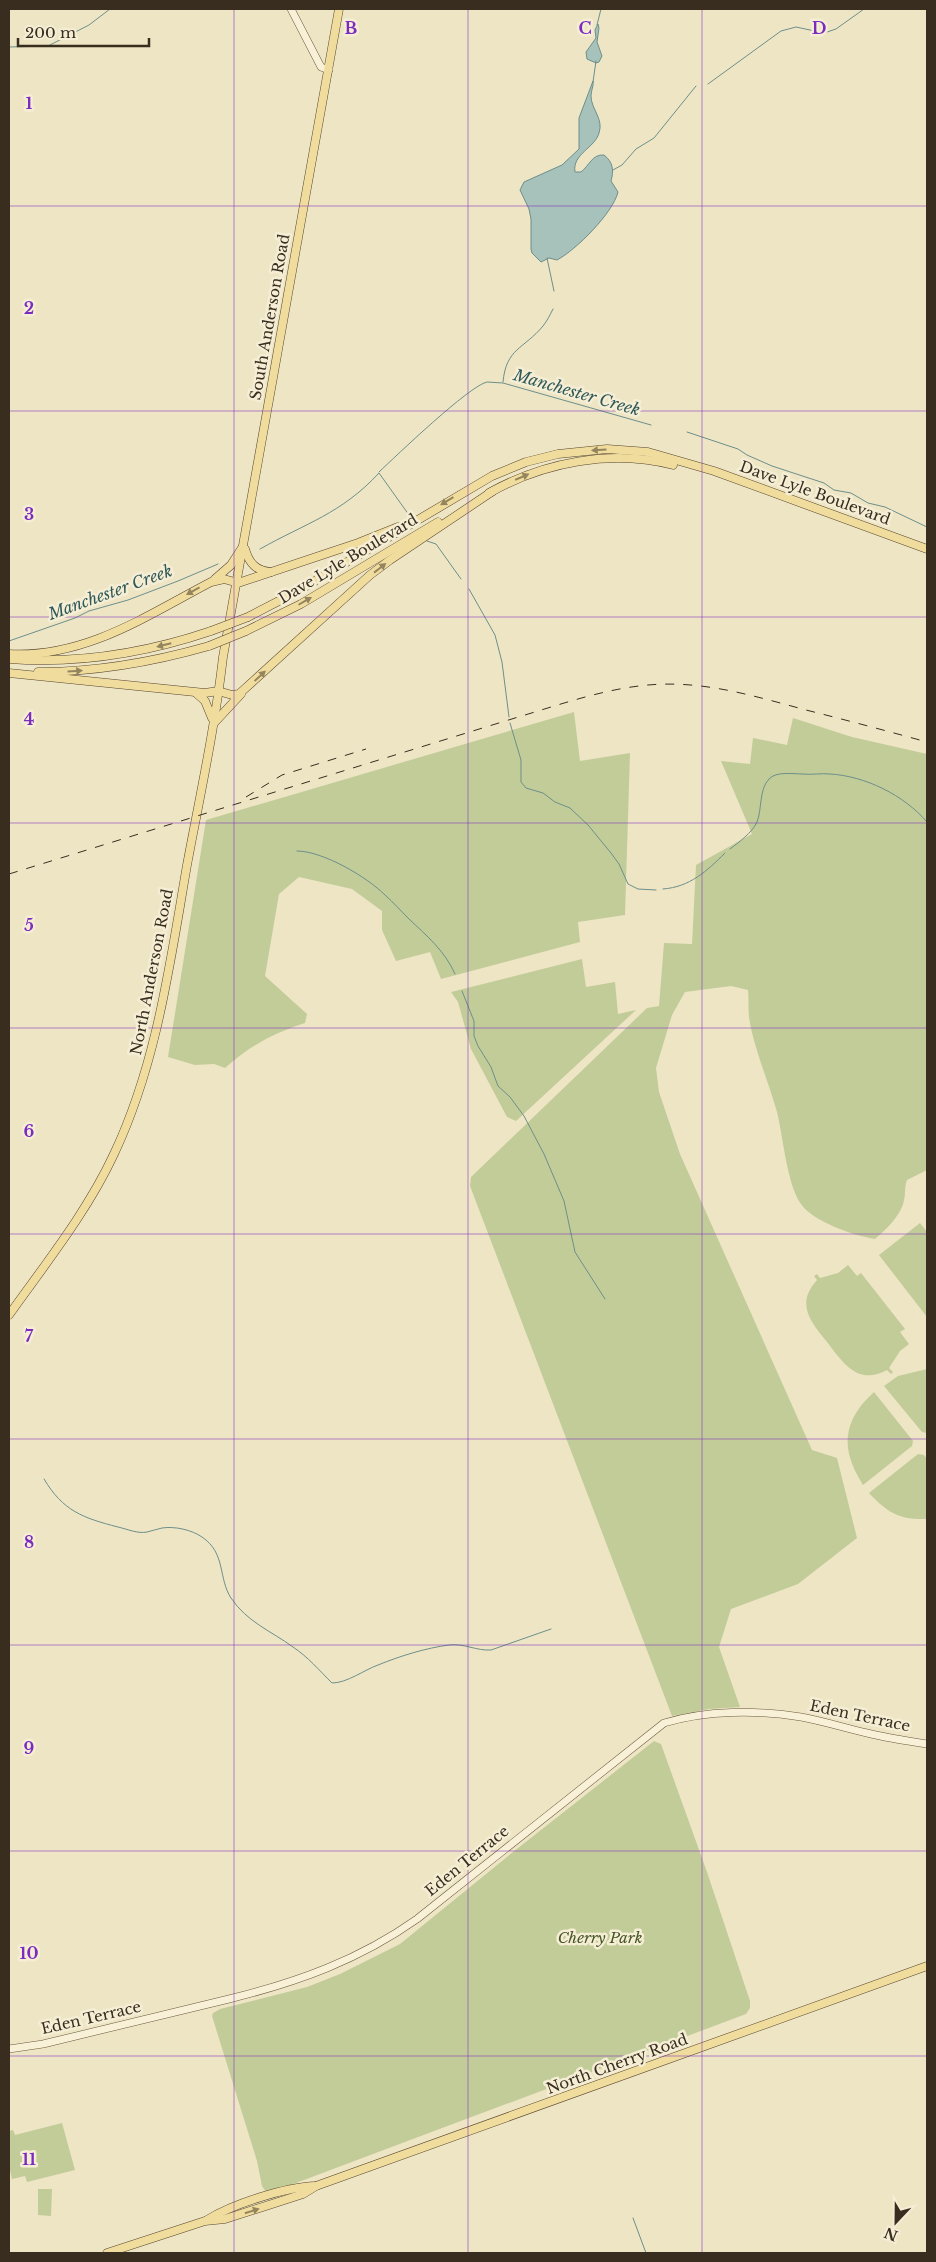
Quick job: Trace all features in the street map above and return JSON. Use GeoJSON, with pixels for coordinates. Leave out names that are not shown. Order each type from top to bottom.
{"type":"FeatureCollection","features":[{"type":"Feature","properties":{"kind":"main road","name":"South Anderson Road"},"geometry":{"type":"LineString","coordinates":[[228,630],[238,583],[339,9]]}},
{"type":"Feature","properties":{"kind":"main road","name":"Dave Lyle Boulevard"},"geometry":{"type":"LineString","coordinates":[[9,658],[78,659],[109,656],[156,647],[211,631],[248,617],[298,591],[492,476],[526,462],[558,454],[607,449],[637,450],[694,465],[927,549]]}},
{"type":"Feature","properties":{"kind":"main road","name":"Dave Lyle Boulevard"},"geometry":{"type":"LineString","coordinates":[[9,672],[56,672],[108,668],[160,659],[209,646],[246,631],[301,604],[493,491],[540,470],[594,460],[625,458],[646,459],[688,467],[694,465]]}},
{"type":"Feature","properties":{"kind":"main road"},"geometry":{"type":"LineString","coordinates":[[213,724],[243,692],[370,576],[396,556],[493,491]]}},
{"type":"Feature","properties":{"kind":"main road"},"geometry":{"type":"LineString","coordinates":[[210,582],[224,579],[238,583],[358,543],[425,515]]}},
{"type":"Feature","properties":{"kind":"main road"},"geometry":{"type":"LineString","coordinates":[[244,544],[248,558],[255,567],[264,571],[275,571]]}},
{"type":"Feature","properties":{"kind":"main road"},"geometry":{"type":"LineString","coordinates":[[9,654],[52,652],[91,642],[130,626],[210,582],[227,570],[244,544]]}},
{"type":"Feature","properties":{"kind":"main road","name":"North Anderson Road"},"geometry":{"type":"LineString","coordinates":[[9,1315],[76,1220],[98,1185],[125,1130],[140,1089],[162,1010],[228,630]]}},
{"type":"Feature","properties":{"kind":"main road"},"geometry":{"type":"LineString","coordinates":[[9,672],[195,692],[207,693],[218,691],[232,695],[243,692]]}},
{"type":"Feature","properties":{"kind":"main road"},"geometry":{"type":"LineString","coordinates":[[195,692],[208,706],[213,724]]}},
{"type":"Feature","properties":{"kind":"main road","name":"North Cherry Road"},"geometry":{"type":"LineString","coordinates":[[107,2253],[205,2221],[225,2220],[304,2194],[316,2186],[927,1966]]}},
{"type":"Feature","properties":{"kind":"street"},"geometry":{"type":"LineString","coordinates":[[291,9],[321,67],[329,70]]}},
{"type":"Feature","properties":{"kind":"street"},"geometry":{"type":"LineString","coordinates":[[314,54],[324,58],[332,52]]}},
{"type":"Feature","properties":{"kind":"street","name":"Eden Terrace"},"geometry":{"type":"LineString","coordinates":[[9,2049],[43,2044],[268,1990],[305,1978],[382,1943],[417,1919],[664,1723],[710,1715],[764,1713],[800,1717],[869,1734],[927,1744]]}},
{"type":"Feature","properties":{"kind":"green space"},"geometry":{"type":"Polygon","coordinates":[[[574,712],[580,761],[630,753],[625,915],[578,922],[580,942],[441,979],[430,952],[396,961],[382,930],[382,911],[352,889],[299,877],[279,894],[265,976],[307,1014],[305,1023],[262,1041],[243,1053],[225,1068],[214,1064],[195,1065],[168,1057],[206,820],[574,712]]]}},
{"type":"Feature","properties":{"kind":"green space"},"geometry":{"type":"Polygon","coordinates":[[[793,718],[852,737],[927,754],[927,1170],[907,1180],[903,1205],[900,1211],[875,1239],[834,1227],[814,1216],[801,1204],[792,1185],[777,1112],[751,1028],[748,990],[731,986],[685,992],[672,1015],[656,1068],[659,1092],[680,1154],[812,1450],[837,1458],[857,1538],[798,1584],[731,1609],[719,1647],[740,1707],[709,1709],[672,1716],[470,1186],[471,1177],[647,1008],[659,1006],[664,943],[692,944],[696,865],[752,834],[721,761],[750,764],[753,738],[787,745],[793,718]]]}},
{"type":"Feature","properties":{"kind":"green space"},"geometry":{"type":"Polygon","coordinates":[[[582,959],[586,987],[615,982],[618,1014],[636,1010],[516,1121],[507,1117],[471,1049],[458,1002],[451,992],[582,959]]]}},
{"type":"Feature","properties":{"kind":"green space"},"geometry":{"type":"Polygon","coordinates":[[[920,1223],[927,1232],[927,1317],[879,1255],[920,1223]]]}},
{"type":"Feature","properties":{"kind":"green space"},"geometry":{"type":"Polygon","coordinates":[[[848,1265],[857,1276],[861,1273],[905,1329],[900,1332],[909,1344],[900,1351],[889,1368],[893,1372],[891,1374],[887,1370],[868,1375],[859,1374],[852,1370],[839,1357],[811,1320],[806,1305],[810,1289],[817,1280],[814,1276],[817,1274],[820,1278],[838,1273],[848,1265]]]}},
{"type":"Feature","properties":{"kind":"green space"},"geometry":{"type":"Polygon","coordinates":[[[927,1369],[927,1433],[922,1432],[884,1386],[898,1376],[927,1369]]]}},
{"type":"Feature","properties":{"kind":"green space"},"geometry":{"type":"Polygon","coordinates":[[[874,1392],[913,1441],[912,1446],[863,1485],[851,1459],[848,1436],[850,1425],[856,1414],[863,1403],[874,1392]]]}},
{"type":"Feature","properties":{"kind":"green space"},"geometry":{"type":"Polygon","coordinates":[[[918,1454],[924,1455],[927,1459],[927,1519],[909,1518],[895,1514],[882,1506],[869,1493],[918,1454]]]}},
{"type":"Feature","properties":{"kind":"green space","name":"Cherry Park"},"geometry":{"type":"Polygon","coordinates":[[[654,1741],[661,1744],[707,1872],[750,2001],[750,2008],[746,2014],[272,2192],[266,2192],[262,2186],[257,2161],[212,2016],[213,2013],[220,2009],[307,1987],[340,1974],[400,1944],[654,1741]]]}},
{"type":"Feature","properties":{"kind":"green space"},"geometry":{"type":"Polygon","coordinates":[[[62,2123],[75,2170],[27,2182],[25,2176],[12,2179],[9,2166],[9,2131],[13,2130],[15,2135],[62,2123]]]}},
{"type":"Feature","properties":{"kind":"green space"},"geometry":{"type":"Polygon","coordinates":[[[38,2189],[52,2189],[51,2216],[38,2215],[38,2189]]]}},
{"type":"Feature","properties":{"kind":"water"},"geometry":{"type":"Polygon","coordinates":[[[598,24],[597,42],[602,56],[599,62],[596,63],[587,59],[586,52],[596,38],[595,30],[598,24]]]}},
{"type":"Feature","properties":{"kind":"water"},"geometry":{"type":"Polygon","coordinates":[[[593,81],[592,101],[599,119],[600,128],[597,138],[577,160],[575,172],[581,172],[596,156],[604,155],[611,163],[611,181],[618,192],[615,201],[602,220],[583,240],[557,260],[549,258],[541,262],[532,253],[531,219],[529,209],[520,190],[524,182],[562,165],[579,149],[579,118],[593,81]]]}},
{"type":"Feature","properties":{"kind":"waterway"},"geometry":{"type":"LineString","coordinates":[[9,47],[48,46],[89,25],[110,9]]}},
{"type":"Feature","properties":{"kind":"waterway"},"geometry":{"type":"LineString","coordinates":[[597,25],[601,9]]}},
{"type":"Feature","properties":{"kind":"waterway"},"geometry":{"type":"LineString","coordinates":[[708,84],[781,31],[796,27],[824,33],[836,29],[864,9]]}},
{"type":"Feature","properties":{"kind":"waterway"},"geometry":{"type":"LineString","coordinates":[[593,82],[596,61]]}},
{"type":"Feature","properties":{"kind":"waterway"},"geometry":{"type":"LineString","coordinates":[[613,170],[622,165],[636,149],[654,138],[696,86]]}},
{"type":"Feature","properties":{"kind":"waterway"},"geometry":{"type":"LineString","coordinates":[[547,258],[554,291]]}},
{"type":"Feature","properties":{"kind":"waterway"},"geometry":{"type":"LineString","coordinates":[[503,382],[505,371],[512,355],[536,334],[553,309]]}},
{"type":"Feature","properties":{"kind":"waterway","name":"Manchester Creek"},"geometry":{"type":"LineString","coordinates":[[379,472],[449,408],[478,386],[487,382],[503,383],[651,425]]}},
{"type":"Feature","properties":{"kind":"waterway","name":"Manchester Creek"},"geometry":{"type":"LineString","coordinates":[[687,432],[738,449],[772,466],[824,483],[834,490],[851,493],[868,503],[885,507],[927,527]]}},
{"type":"Feature","properties":{"kind":"waterway","name":"Manchester Creek"},"geometry":{"type":"LineString","coordinates":[[260,549],[337,508],[351,499],[379,473],[409,515]]}},
{"type":"Feature","properties":{"kind":"waterway"},"geometry":{"type":"LineString","coordinates":[[427,541],[436,544],[461,579]]}},
{"type":"Feature","properties":{"kind":"waterway","name":"Manchester Creek"},"geometry":{"type":"LineString","coordinates":[[9,641],[75,618],[89,611],[128,600],[218,564]]}},
{"type":"Feature","properties":{"kind":"waterway"},"geometry":{"type":"LineString","coordinates":[[469,589],[495,635],[502,662],[509,717]]}},
{"type":"Feature","properties":{"kind":"waterway"},"geometry":{"type":"LineString","coordinates":[[510,723],[521,760],[521,782],[526,788],[543,793],[555,802],[570,808],[588,825],[611,853],[619,864],[628,884],[638,889],[656,890]]}},
{"type":"Feature","properties":{"kind":"waterway"},"geometry":{"type":"LineString","coordinates":[[730,849],[755,826],[759,817],[762,794],[766,783],[772,776],[780,774],[827,774],[870,783],[907,803],[927,822]]}},
{"type":"Feature","properties":{"kind":"waterway"},"geometry":{"type":"LineString","coordinates":[[297,851],[308,852],[332,860],[356,873],[377,888],[435,944],[455,974]]}},
{"type":"Feature","properties":{"kind":"waterway"},"geometry":{"type":"LineString","coordinates":[[663,889],[682,885],[697,877],[725,853]]}},
{"type":"Feature","properties":{"kind":"waterway"},"geometry":{"type":"LineString","coordinates":[[462,991],[474,1021],[474,1036],[478,1046],[491,1067],[498,1086],[510,1097],[524,1116],[544,1154],[564,1201],[575,1252],[605,1299]]}},
{"type":"Feature","properties":{"kind":"waterway"},"geometry":{"type":"LineString","coordinates":[[44,1479],[51,1490],[67,1506],[75,1512],[94,1520],[140,1532],[162,1528],[178,1528],[193,1532],[202,1537],[215,1550],[227,1590],[244,1614],[304,1655],[332,1683],[344,1681],[373,1667],[422,1650],[454,1645],[491,1650],[551,1629]]}},
{"type":"Feature","properties":{"kind":"waterway"},"geometry":{"type":"LineString","coordinates":[[633,2218],[646,2253]]}},
{"type":"Feature","properties":{"kind":"railway"},"geometry":{"type":"LineString","coordinates":[[9,874],[565,703],[631,687],[668,684],[728,690],[927,742]]}},
{"type":"Feature","properties":{"kind":"railway"},"geometry":{"type":"LineString","coordinates":[[246,797],[282,775],[366,749]]}}]}
